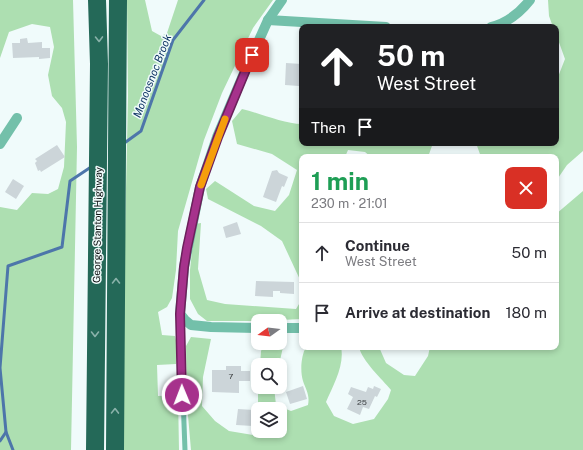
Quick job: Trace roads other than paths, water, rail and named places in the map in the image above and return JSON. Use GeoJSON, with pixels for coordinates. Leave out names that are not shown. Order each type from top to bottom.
{"type":"FeatureCollection","features":[{"type":"Feature","properties":{"kind":"highway","name":"George Stanton Highway"},"geometry":{"type":"LineString","coordinates":[[95,450],[99,64],[97,0]]}},
{"type":"Feature","properties":{"kind":"highway","name":"George Stanton Highway"},"geometry":{"type":"LineString","coordinates":[[115,450],[118,0]]}},
{"type":"Feature","properties":{"kind":"street"},"geometry":{"type":"LineString","coordinates":[[251,328],[190,325],[180,314],[184,267],[200,187],[218,137],[268,20],[282,0]]}},
{"type":"Feature","properties":{"kind":"street"},"geometry":{"type":"LineString","coordinates":[[499,24],[512,18],[522,10],[530,0]]}},
{"type":"Feature","properties":{"kind":"street"},"geometry":{"type":"LineString","coordinates":[[268,20],[335,24]]}},
{"type":"Feature","properties":{"kind":"street"},"geometry":{"type":"LineString","coordinates":[[0,144],[17,118]]}},
{"type":"Feature","properties":{"kind":"street"},"geometry":{"type":"LineString","coordinates":[[287,328],[299,328]]}},
{"type":"Feature","properties":{"kind":"lane"},"geometry":{"type":"LineString","coordinates":[[180,314],[185,450]]}},
{"type":"Feature","properties":{"kind":"waterway","name":"Monoosnoc Brook"},"geometry":{"type":"LineString","coordinates":[[123,144],[141,131],[173,40],[204,0]]}},
{"type":"Feature","properties":{"kind":"waterway","name":"Monoosnoc Brook"},"geometry":{"type":"LineString","coordinates":[[13,450],[6,432],[0,368],[8,266],[62,247],[70,181],[91,167]]}},
{"type":"Feature","properties":{"kind":"waterway"},"geometry":{"type":"LineString","coordinates":[[0,441],[6,432]]}}]}
